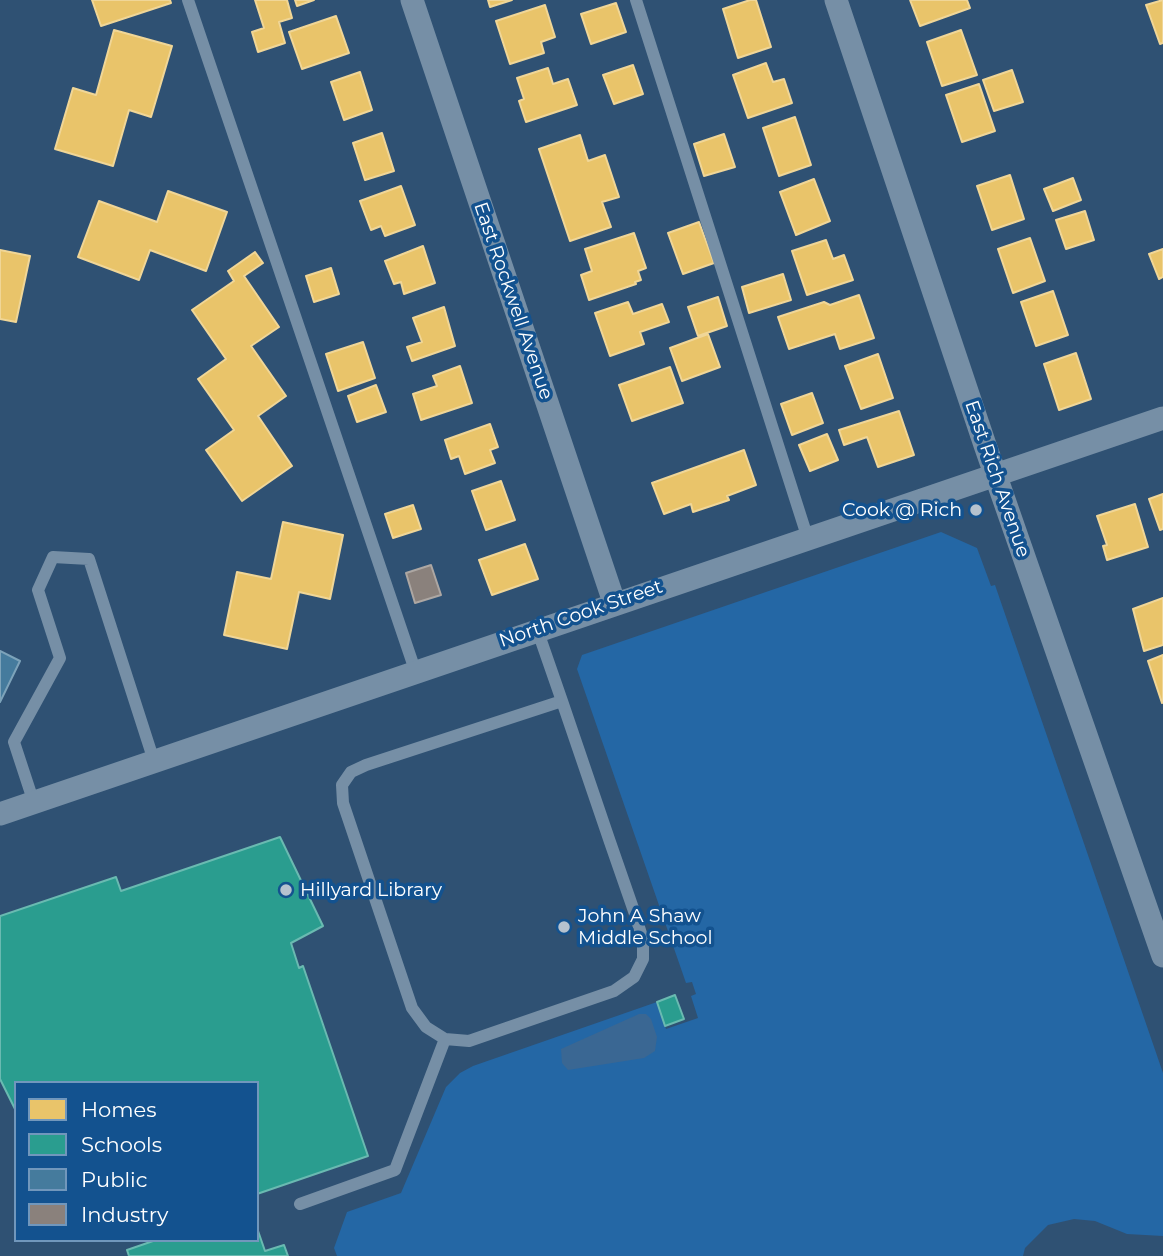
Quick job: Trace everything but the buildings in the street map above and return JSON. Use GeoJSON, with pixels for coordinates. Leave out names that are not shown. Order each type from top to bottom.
{"type":"FeatureCollection","features":[{"type":"Feature","properties":{"kind":"street","name":"East Rockwell Avenue"},"geometry":{"type":"LineString","coordinates":[[412,0],[614,602]]}},
{"type":"Feature","properties":{"kind":"street","name":"East Rich Avenue"},"geometry":{"type":"LineString","coordinates":[[836,0],[996,475],[1163,956]]}},
{"type":"Feature","properties":{"kind":"street","name":"North Cook Street"},"geometry":{"type":"LineString","coordinates":[[0,814],[614,602],[1163,418]]}},
{"type":"Feature","properties":{"kind":"lane"},"geometry":{"type":"LineString","coordinates":[[188,0],[415,670]]}},
{"type":"Feature","properties":{"kind":"lane"},"geometry":{"type":"LineString","coordinates":[[636,0],[808,539]]}},
{"type":"Feature","properties":{"kind":"lane"},"geometry":{"type":"LineString","coordinates":[[34,803],[14,742],[60,658],[38,590],[53,556],[89,559],[154,761]]}},
{"type":"Feature","properties":{"kind":"lane"},"geometry":{"type":"LineString","coordinates":[[537,629],[562,701],[643,940],[643,959],[634,977],[614,991],[469,1041],[445,1040],[426,1027],[412,1007],[343,803],[342,785],[351,772],[366,765],[562,701]]}},
{"type":"Feature","properties":{"kind":"lane"},"geometry":{"type":"LineString","coordinates":[[300,1204],[395,1170],[445,1040]]}},
{"type":"Feature","properties":{"kind":"shaded area"},"geometry":{"type":"Polygon","coordinates":[[[941,532],[977,548],[991,586],[995,585],[1163,1073],[1163,1236],[1127,1234],[1095,1221],[1074,1219],[1048,1225],[1025,1248],[1023,1256],[337,1256],[334,1248],[347,1212],[401,1193],[446,1087],[460,1073],[473,1066],[657,1002],[666,1029],[698,1018],[691,996],[696,994],[692,982],[686,983],[577,669],[582,655],[941,532]]]}},
{"type":"Feature","properties":{"kind":"shaded area"},"geometry":{"type":"Polygon","coordinates":[[[639,1014],[646,1014],[651,1019],[657,1037],[655,1051],[644,1058],[568,1070],[562,1063],[561,1049],[639,1014]]]}},
{"type":"Feature","properties":{"kind":"place","name":"Cook @ Rich"},"geometry":{"type":"Point","coordinates":[976,510]}},
{"type":"Feature","properties":{"kind":"place","name":"Hillyard Library"},"geometry":{"type":"Point","coordinates":[286,890]}},
{"type":"Feature","properties":{"kind":"place","name":"John A Shaw Middle School"},"geometry":{"type":"Point","coordinates":[564,927]}}]}
